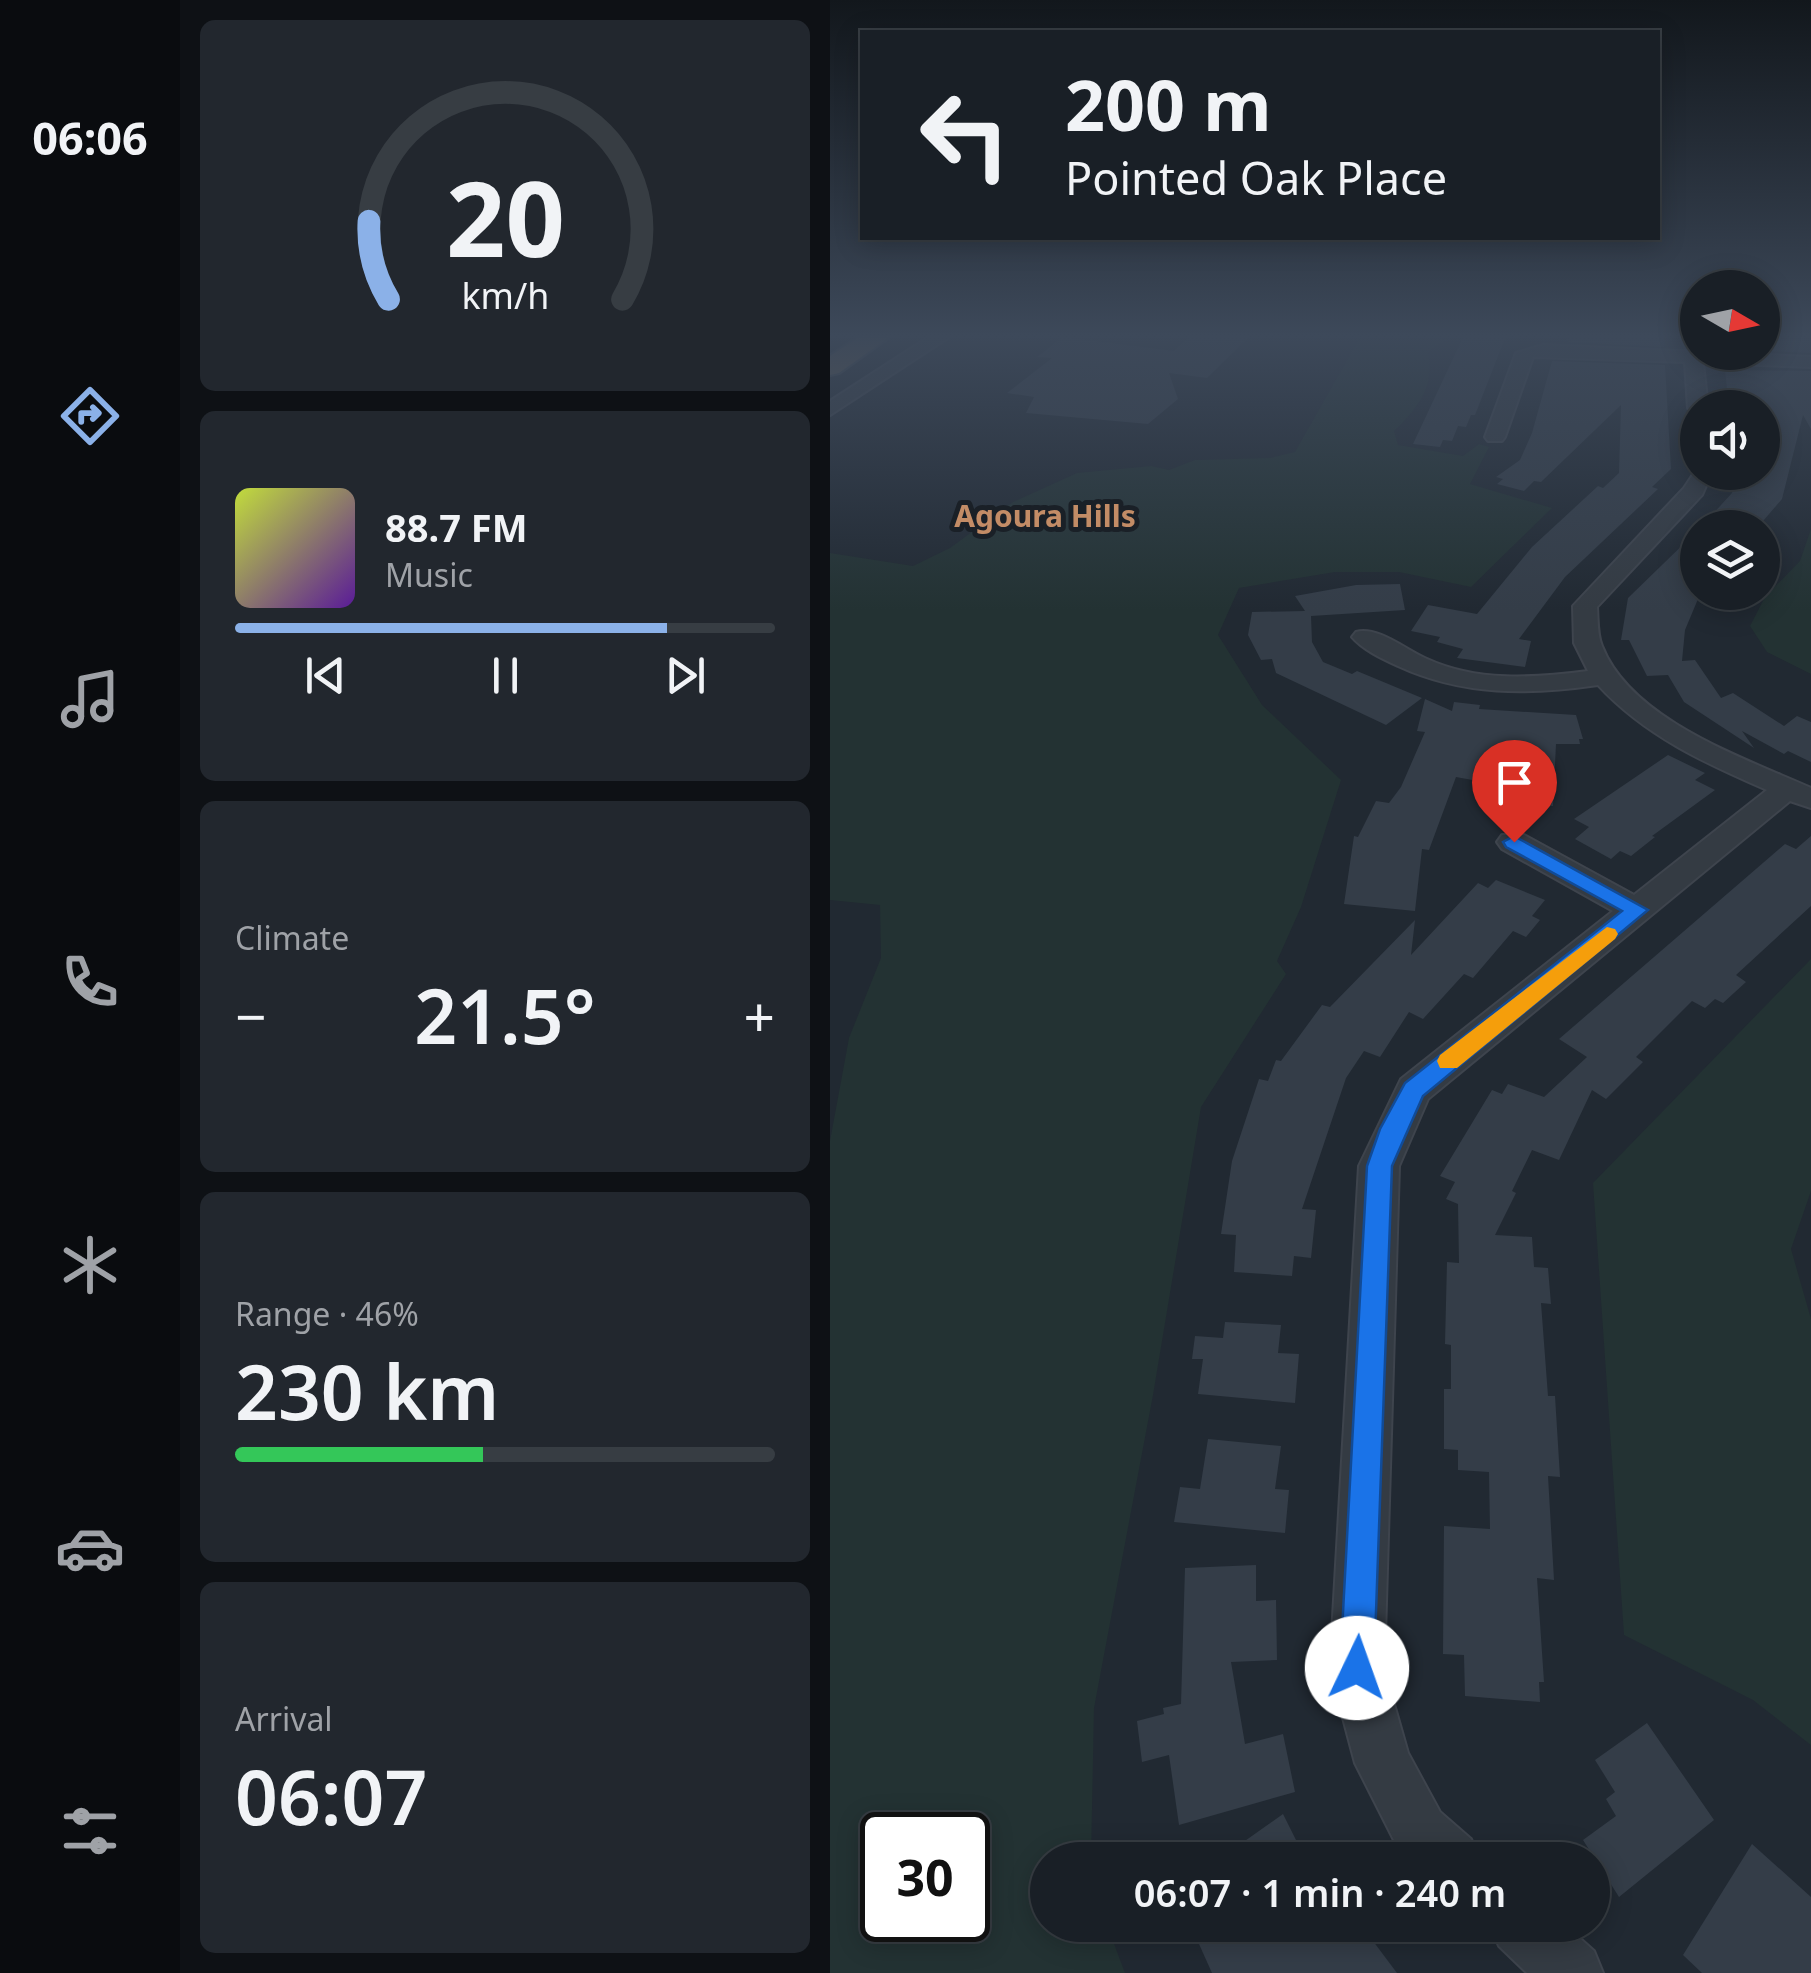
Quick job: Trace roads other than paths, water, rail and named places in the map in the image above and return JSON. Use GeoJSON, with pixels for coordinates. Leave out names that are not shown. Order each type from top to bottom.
{"type":"FeatureCollection","features":[{"type":"Feature","properties":{"kind":"street"},"geometry":{"type":"LineString","coordinates":[[1495,438],[1500,425]]}},
{"type":"Feature","properties":{"kind":"street"},"geometry":{"type":"LineString","coordinates":[[1431,1842],[1420,1832],[1383,1763],[1357,1668],[1380,1166],[1393,1129],[1414,1089],[1638,910],[1799,794],[1662,727],[1630,705],[1601,677],[1584,640],[1585,606],[1694,490]]}},
{"type":"Feature","properties":{"kind":"street"},"geometry":{"type":"LineString","coordinates":[[1364,637],[1417,666],[1456,680],[1504,687],[1601,677]]}},
{"type":"Feature","properties":{"kind":"street"},"geometry":{"type":"LineString","coordinates":[[1514,842],[1638,910]]}},
{"type":"Feature","properties":{"kind":"street"},"geometry":{"type":"LineString","coordinates":[[1538,1942],[1572,1973]]}},
{"type":"Feature","properties":{"kind":"district","name":"Agoura Hills"},"geometry":{"type":"Point","coordinates":[1045,517]}}]}
